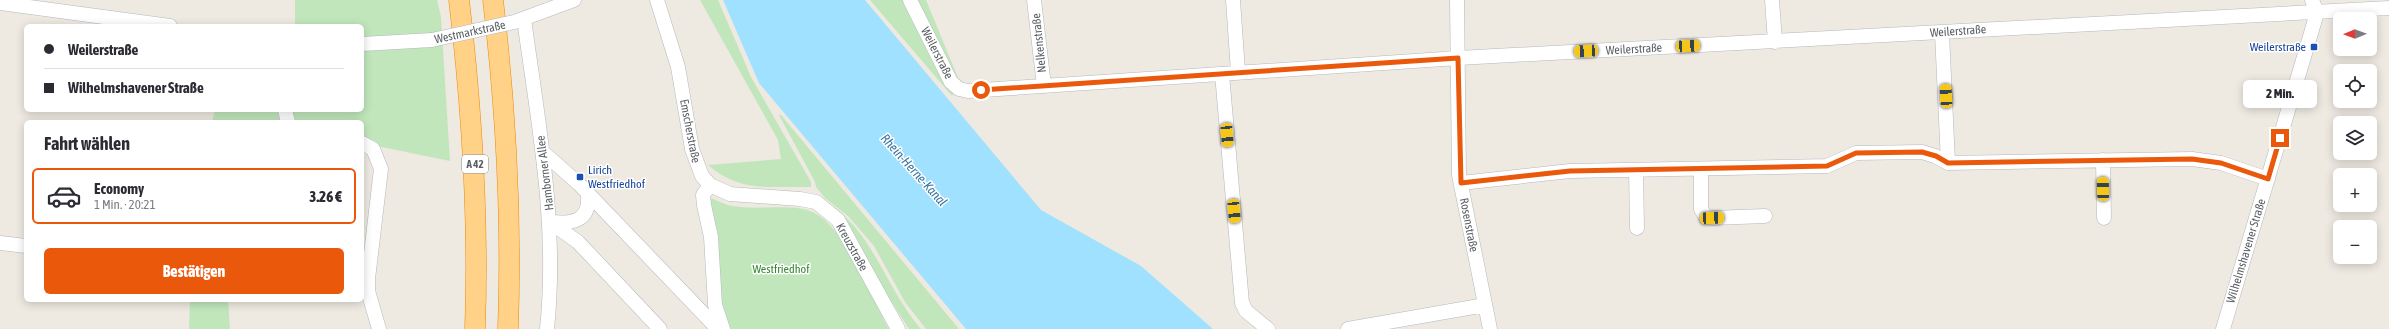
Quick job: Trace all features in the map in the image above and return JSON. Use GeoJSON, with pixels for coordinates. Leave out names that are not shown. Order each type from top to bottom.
{"type":"FeatureCollection","features":[{"type":"Feature","properties":{"kind":"highway","name":"A 42"},"geometry":{"type":"LineString","coordinates":[[459,0],[468,71],[476,174],[475,329]]}},
{"type":"Feature","properties":{"kind":"highway"},"geometry":{"type":"LineString","coordinates":[[492,0],[501,70],[508,171],[510,273],[508,329]]}},
{"type":"Feature","properties":{"kind":"street","name":"Westmarkstraße"},"geometry":{"type":"LineString","coordinates":[[364,44],[432,40],[519,21],[574,0]]}},
{"type":"Feature","properties":{"kind":"street","name":"Emscherstraße"},"geometry":{"type":"LineString","coordinates":[[657,0],[678,67],[694,160],[702,176],[710,185]]}},
{"type":"Feature","properties":{"kind":"street","name":"Weilerstraße"},"geometry":{"type":"LineString","coordinates":[[910,0],[951,82],[959,89],[1044,86],[1458,58],[1942,32],[2314,6],[2389,8]]}},
{"type":"Feature","properties":{"kind":"street","name":"Nelkenstraße"},"geometry":{"type":"LineString","coordinates":[[1034,0],[1044,86]]}},
{"type":"Feature","properties":{"kind":"street"},"geometry":{"type":"LineString","coordinates":[[1233,0],[1238,72]]}},
{"type":"Feature","properties":{"kind":"street","name":"Rosenstraße"},"geometry":{"type":"LineString","coordinates":[[1457,0],[1461,183],[1490,329]]}},
{"type":"Feature","properties":{"kind":"street"},"geometry":{"type":"LineString","coordinates":[[1772,0],[1775,42]]}},
{"type":"Feature","properties":{"kind":"street"},"geometry":{"type":"LineString","coordinates":[[0,3],[155,24]]}},
{"type":"Feature","properties":{"kind":"street","name":"Wilhelmshavener Straße"},"geometry":{"type":"LineString","coordinates":[[2223,329],[2268,179],[2314,6]]}},
{"type":"Feature","properties":{"kind":"street","name":"Hamborner Allee"},"geometry":{"type":"LineString","coordinates":[[519,21],[544,153],[550,222],[547,329]]}},
{"type":"Feature","properties":{"kind":"street"},"geometry":{"type":"LineString","coordinates":[[1942,32],[1948,163]]}},
{"type":"Feature","properties":{"kind":"street"},"geometry":{"type":"LineString","coordinates":[[1222,74],[1242,303],[1246,311],[1268,329]]}},
{"type":"Feature","properties":{"kind":"street"},"geometry":{"type":"LineString","coordinates":[[364,144],[373,149],[381,169],[365,291],[379,329]]}},
{"type":"Feature","properties":{"kind":"street"},"geometry":{"type":"LineString","coordinates":[[1461,183],[1556,172],[1827,166],[1856,153],[1922,152],[1936,156],[1948,163],[2200,160],[2226,165],[2268,179]]}},
{"type":"Feature","properties":{"kind":"street"},"geometry":{"type":"LineString","coordinates":[[544,153],[588,195],[718,329]]}},
{"type":"Feature","properties":{"kind":"street"},"geometry":{"type":"LineString","coordinates":[[2103,160],[2104,218]]}},
{"type":"Feature","properties":{"kind":"street"},"geometry":{"type":"LineString","coordinates":[[1701,169],[1701,209],[1704,216],[1712,218],[1765,216]]}},
{"type":"Feature","properties":{"kind":"street"},"geometry":{"type":"LineString","coordinates":[[1636,170],[1637,228]]}},
{"type":"Feature","properties":{"kind":"street"},"geometry":{"type":"LineString","coordinates":[[710,185],[703,195],[711,237],[714,305],[723,329]]}},
{"type":"Feature","properties":{"kind":"street","name":"Kreuzstraße"},"geometry":{"type":"LineString","coordinates":[[710,185],[722,191],[742,196],[800,199],[816,202],[838,220],[898,329]]}},
{"type":"Feature","properties":{"kind":"street"},"geometry":{"type":"LineString","coordinates":[[550,222],[569,223],[580,218],[587,210],[588,195]]}},
{"type":"Feature","properties":{"kind":"street"},"geometry":{"type":"LineString","coordinates":[[550,222],[578,242],[660,329]]}},
{"type":"Feature","properties":{"kind":"street"},"geometry":{"type":"LineString","coordinates":[[0,243],[24,246]]}},
{"type":"Feature","properties":{"kind":"street"},"geometry":{"type":"LineString","coordinates":[[1348,329],[1485,305]]}},
{"type":"Feature","properties":{"kind":"green space"},"geometry":{"type":"Polygon","coordinates":[[[295,0],[437,0],[441,17],[450,161],[364,143],[364,120],[212,120],[214,112],[364,112],[364,24],[295,24],[295,0]]]}},
{"type":"Feature","properties":{"kind":"green space"},"geometry":{"type":"Polygon","coordinates":[[[700,0],[718,0],[751,77],[811,182],[811,187],[769,187],[744,184],[720,174],[708,165],[781,159],[778,140],[700,0]]]}},
{"type":"Feature","properties":{"kind":"green space"},"geometry":{"type":"Polygon","coordinates":[[[870,0],[926,0],[959,80],[952,96],[870,0]]]}},
{"type":"Feature","properties":{"kind":"green space"},"geometry":{"type":"Polygon","coordinates":[[[779,115],[781,115],[959,329],[926,329],[905,302],[874,246],[849,217],[825,198],[816,187],[815,182],[779,115]]]}},
{"type":"Feature","properties":{"kind":"green space","name":"Westfriedhof"},"geometry":{"type":"Polygon","coordinates":[[[707,197],[733,206],[750,208],[786,207],[803,209],[818,215],[831,226],[843,242],[854,260],[889,329],[731,329],[719,309],[707,197]]]}},
{"type":"Feature","properties":{"kind":"green space"},"geometry":{"type":"Polygon","coordinates":[[[827,202],[843,214],[868,244],[898,296],[921,329],[909,329],[827,202]]]}},
{"type":"Feature","properties":{"kind":"green space"},"geometry":{"type":"Polygon","coordinates":[[[190,302],[228,302],[230,329],[189,329],[190,302]]]}},
{"type":"Feature","properties":{"kind":"water","name":"Rhein-Herne-Kanal"},"geometry":{"type":"Polygon","coordinates":[[[723,0],[865,0],[1041,210],[1141,266],[1213,329],[966,329],[759,83],[723,0]]]}},
{"type":"Feature","properties":{"kind":"place","name":"Weilerstraße"},"geometry":{"type":"Point","coordinates":[2314,47]}},
{"type":"Feature","properties":{"kind":"place","name":"Lirich Westfriedhof"},"geometry":{"type":"Point","coordinates":[580,177]}},
{"type":"Feature","properties":{"kind":"route"},"geometry":{"type":"LineString","coordinates":[[981,90],[1035,88],[1238,72],[1458,58],[1459,166],[1461,183],[1570,171],[1827,166],[1846,156],[1856,153],[1922,152],[1936,156],[1948,163],[2192,159],[2221,163],[2268,179],[2280,138]]}}]}
